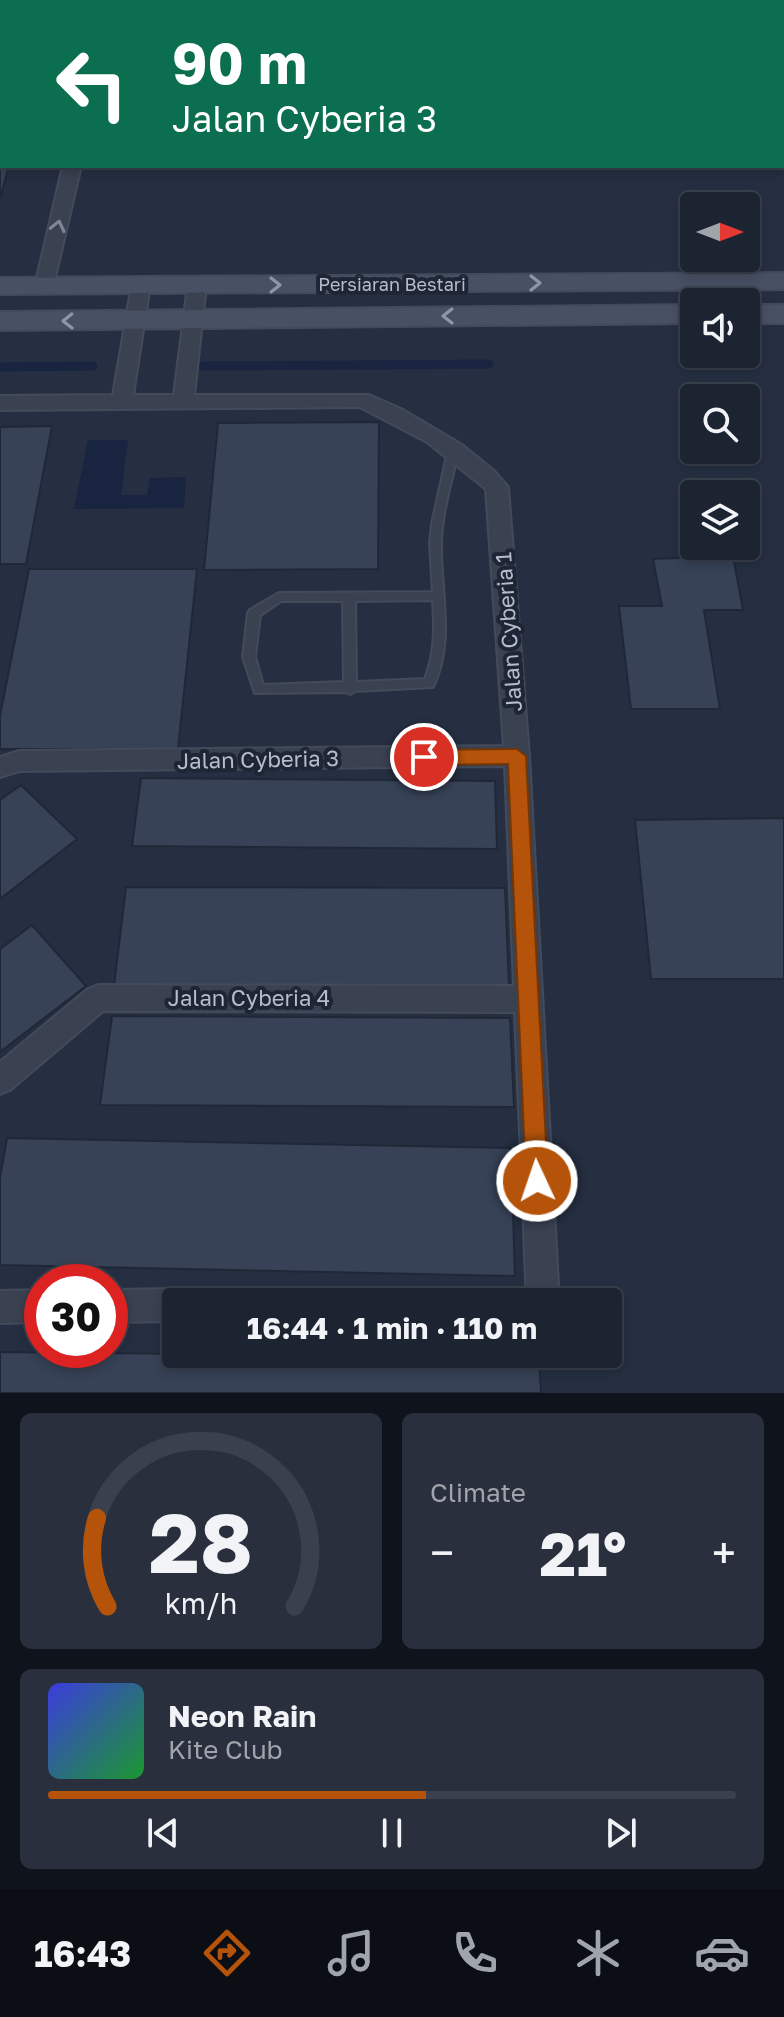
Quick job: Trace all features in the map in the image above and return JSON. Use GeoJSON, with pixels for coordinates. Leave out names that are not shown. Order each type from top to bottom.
{"type":"FeatureCollection","features":[{"type":"Feature","properties":{"kind":"main road","name":"Persiaran Bestari"},"geometry":{"type":"LineString","coordinates":[[0,286],[784,281]]}},
{"type":"Feature","properties":{"kind":"main road","name":"Persiaran Bestari"},"geometry":{"type":"LineString","coordinates":[[0,321],[680,314]]}},
{"type":"Feature","properties":{"kind":"main road"},"geometry":{"type":"LineString","coordinates":[[760,314],[784,314]]}},
{"type":"Feature","properties":{"kind":"street"},"geometry":{"type":"LineString","coordinates":[[44,286],[72,168]]}},
{"type":"Feature","properties":{"kind":"street"},"geometry":{"type":"LineString","coordinates":[[122,403],[141,285]]}},
{"type":"Feature","properties":{"kind":"street"},"geometry":{"type":"LineString","coordinates":[[183,403],[197,286]]}},
{"type":"Feature","properties":{"kind":"street","name":"Jalan Cyberia 1"},"geometry":{"type":"LineString","coordinates":[[0,403],[362,400],[391,411],[485,471],[497,487],[517,756],[542,1288]]}},
{"type":"Feature","properties":{"kind":"street","name":"Jalan Cyberia 3"},"geometry":{"type":"LineString","coordinates":[[0,767],[19,761],[517,756]]}},
{"type":"Feature","properties":{"kind":"street","name":"Jalan Cyberia 4"},"geometry":{"type":"LineString","coordinates":[[0,1080],[98,998],[527,999]]}},
{"type":"Feature","properties":{"kind":"street"},"geometry":{"type":"LineString","coordinates":[[128,1306],[162,1305]]}},
{"type":"Feature","properties":{"kind":"street"},"geometry":{"type":"LineString","coordinates":[[0,1307],[24,1306]]}},
{"type":"Feature","properties":{"kind":"lane"},"geometry":{"type":"LineString","coordinates":[[438,596],[279,597],[254,613],[249,657],[259,690],[429,684],[438,668],[438,596],[437,526],[453,451]]}},
{"type":"Feature","properties":{"kind":"lane"},"geometry":{"type":"LineString","coordinates":[[349,597],[350,689]]}},
{"type":"Feature","properties":{"kind":"water"},"geometry":{"type":"Polygon","coordinates":[[[88,440],[128,440],[121,495],[147,495],[150,478],[186,477],[184,508],[74,509],[88,440]]]}},
{"type":"Feature","properties":{"kind":"building"},"geometry":{"type":"Polygon","coordinates":[[[0,168],[8,168],[0,198],[0,168]]]}},
{"type":"Feature","properties":{"kind":"building"},"geometry":{"type":"Polygon","coordinates":[[[379,422],[378,569],[204,570],[218,423],[379,422]]]}},
{"type":"Feature","properties":{"kind":"building"},"geometry":{"type":"Polygon","coordinates":[[[52,426],[26,564],[0,564],[0,427],[52,426]]]}},
{"type":"Feature","properties":{"kind":"building"},"geometry":{"type":"Polygon","coordinates":[[[653,559],[734,560],[743,610],[704,610],[720,709],[631,709],[619,606],[662,606],[653,559]]]}},
{"type":"Feature","properties":{"kind":"building"},"geometry":{"type":"Polygon","coordinates":[[[29,569],[197,569],[178,749],[0,749],[0,716],[29,569]]]}},
{"type":"Feature","properties":{"kind":"building"},"geometry":{"type":"Polygon","coordinates":[[[141,778],[495,781],[497,849],[132,846],[141,778]]]}},
{"type":"Feature","properties":{"kind":"building"},"geometry":{"type":"Polygon","coordinates":[[[21,785],[77,839],[0,899],[0,800],[21,785]]]}},
{"type":"Feature","properties":{"kind":"building"},"geometry":{"type":"Polygon","coordinates":[[[784,818],[784,979],[651,979],[635,820],[784,818]]]}},
{"type":"Feature","properties":{"kind":"building"},"geometry":{"type":"Polygon","coordinates":[[[126,887],[505,888],[509,986],[114,986],[126,887]]]}},
{"type":"Feature","properties":{"kind":"building"},"geometry":{"type":"Polygon","coordinates":[[[32,925],[86,986],[0,1052],[0,949],[32,925]]]}},
{"type":"Feature","properties":{"kind":"building"},"geometry":{"type":"Polygon","coordinates":[[[112,1016],[510,1018],[514,1107],[100,1105],[112,1016]]]}},
{"type":"Feature","properties":{"kind":"building"},"geometry":{"type":"Polygon","coordinates":[[[7,1138],[511,1148],[515,1276],[128,1268],[128,1264],[0,1265],[0,1178],[7,1138]]]}},
{"type":"Feature","properties":{"kind":"building"},"geometry":{"type":"Polygon","coordinates":[[[0,1352],[24,1352],[24,1368],[128,1368],[128,1353],[162,1354],[162,1368],[540,1368],[541,1393],[0,1393],[0,1352]]]}},
{"type":"Feature","properties":{"kind":"waterway"},"geometry":{"type":"LineString","coordinates":[[203,366],[489,364]]}},
{"type":"Feature","properties":{"kind":"waterway"},"geometry":{"type":"LineString","coordinates":[[0,367],[93,366]]}},
{"type":"Feature","properties":{"kind":"route"},"geometry":{"type":"LineString","coordinates":[[424,757],[517,756],[537,1181]]}}]}
